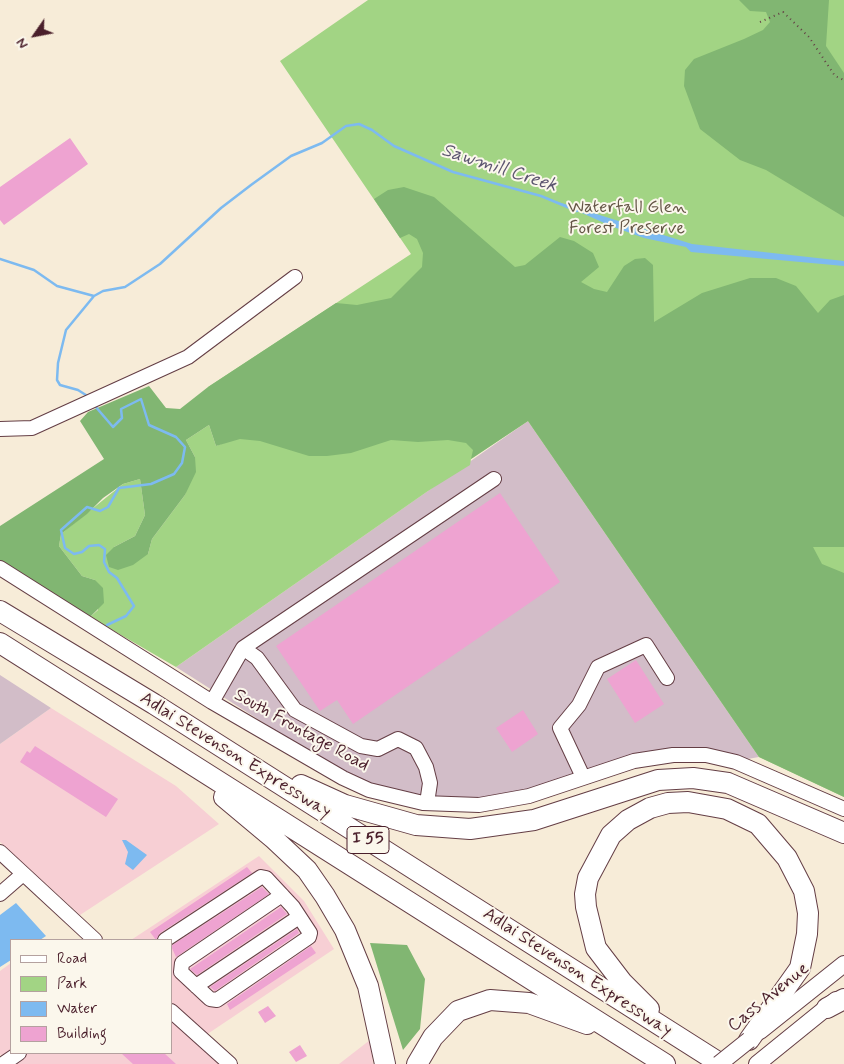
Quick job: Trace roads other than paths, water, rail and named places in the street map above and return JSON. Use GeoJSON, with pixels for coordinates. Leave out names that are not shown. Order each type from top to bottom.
{"type":"FeatureCollection","features":[{"type":"Feature","properties":{"kind":"highway","name":"Adlai Stevenson Expressway"},"geometry":{"type":"LineString","coordinates":[[0,611],[154,704],[720,1064]]}},
{"type":"Feature","properties":{"kind":"highway","name":"Adlai Stevenson Expressway"},"geometry":{"type":"LineString","coordinates":[[0,643],[665,1064]]}},
{"type":"Feature","properties":{"kind":"highway"},"geometry":{"type":"LineString","coordinates":[[154,704],[313,792],[344,805],[416,826],[470,829],[534,820],[658,780],[685,778],[728,783],[844,833]]}},
{"type":"Feature","properties":{"kind":"highway"},"geometry":{"type":"LineString","coordinates":[[104,708],[230,802],[307,870],[345,930],[358,958],[370,993],[385,1064]]}},
{"type":"Feature","properties":{"kind":"highway"},"geometry":{"type":"LineString","coordinates":[[681,1039],[622,982],[596,948],[589,925],[584,894],[594,864],[602,849],[611,836],[628,820],[650,808],[668,803],[688,802],[727,809],[758,824],[787,858],[804,891],[808,913],[800,968],[749,1040]]}},
{"type":"Feature","properties":{"kind":"highway"},"geometry":{"type":"LineString","coordinates":[[417,1064],[433,1036],[458,1011],[490,1000],[529,1003],[628,1040]]}},
{"type":"Feature","properties":{"kind":"main road","name":"Cass Avenue"},"geometry":{"type":"LineString","coordinates":[[720,1064],[844,964]]}},
{"type":"Feature","properties":{"kind":"main road"},"geometry":{"type":"LineString","coordinates":[[757,1064],[836,1003],[844,994]]}},
{"type":"Feature","properties":{"kind":"street"},"geometry":{"type":"LineString","coordinates":[[0,429],[32,428],[188,357],[295,277]]}},
{"type":"Feature","properties":{"kind":"street"},"geometry":{"type":"LineString","coordinates":[[212,702],[243,648],[494,479]]}},
{"type":"Feature","properties":{"kind":"street","name":"South Frontage Road"},"geometry":{"type":"LineString","coordinates":[[0,568],[212,702],[343,778],[369,790],[427,803],[479,805],[529,796],[583,777],[644,760],[672,755],[706,755],[736,762],[844,809]]}},
{"type":"Feature","properties":{"kind":"street"},"geometry":{"type":"LineString","coordinates":[[583,777],[560,728],[578,705],[598,667],[646,645],[667,678]]}},
{"type":"Feature","properties":{"kind":"street"},"geometry":{"type":"LineString","coordinates":[[243,648],[257,658],[295,710],[362,746],[378,749],[398,739],[416,748],[426,767],[430,782],[427,803]]}},
{"type":"Feature","properties":{"kind":"street"},"geometry":{"type":"LineString","coordinates":[[0,852],[94,939]]}},
{"type":"Feature","properties":{"kind":"street"},"geometry":{"type":"LineString","coordinates":[[0,894],[23,874]]}},
{"type":"Feature","properties":{"kind":"street"},"geometry":{"type":"LineString","coordinates":[[167,939],[261,878],[266,878],[282,896],[299,916],[310,934],[309,937],[217,1000],[210,999],[181,972],[182,963],[282,896]]}},
{"type":"Feature","properties":{"kind":"street"},"geometry":{"type":"LineString","coordinates":[[196,986],[299,916]]}},
{"type":"Feature","properties":{"kind":"street"},"geometry":{"type":"LineString","coordinates":[[172,1012],[230,1064]]}},
{"type":"Feature","properties":{"kind":"street"},"geometry":{"type":"LineString","coordinates":[[3,1064],[18,1054]]}},
{"type":"Feature","properties":{"kind":"water"},"geometry":{"type":"Polygon","coordinates":[[[555,201],[692,244],[844,261],[844,266],[691,252],[686,247],[644,238],[611,226],[555,201]]]}},
{"type":"Feature","properties":{"kind":"water"},"geometry":{"type":"Polygon","coordinates":[[[122,840],[126,840],[147,855],[133,870],[125,864],[128,852],[122,840]]]}},
{"type":"Feature","properties":{"kind":"water"},"geometry":{"type":"Polygon","coordinates":[[[16,903],[46,936],[42,939],[10,939],[10,961],[0,967],[0,915],[16,903]]]}},
{"type":"Feature","properties":{"kind":"waterway","name":"Sawmill Creek"},"geometry":{"type":"LineString","coordinates":[[89,397],[78,390],[60,385],[57,380],[58,363],[66,330],[94,296],[103,291],[125,287],[160,264],[221,208],[251,185],[291,156],[322,143],[346,126],[359,124],[372,130],[394,146],[453,172],[541,196],[577,211]]}},
{"type":"Feature","properties":{"kind":"waterway","name":"Sawmill Creek"},"geometry":{"type":"LineString","coordinates":[[0,259],[34,270],[57,286],[94,296]]}},
{"type":"Feature","properties":{"kind":"waterway"},"geometry":{"type":"LineString","coordinates":[[95,406],[113,427],[122,418],[121,409],[141,399],[149,425],[176,437],[185,447],[182,463],[174,474],[151,484],[119,488],[108,507],[100,511],[87,507],[61,530],[65,548],[74,554],[82,552],[89,546],[99,545],[105,549],[104,562],[109,572],[117,578],[134,606],[126,616],[107,625]]}},
{"type":"Feature","properties":{"kind":"park label","name":"Waterfall Glen Forest Preserve"},"geometry":{"type":"Point","coordinates":[627,218]}}]}
